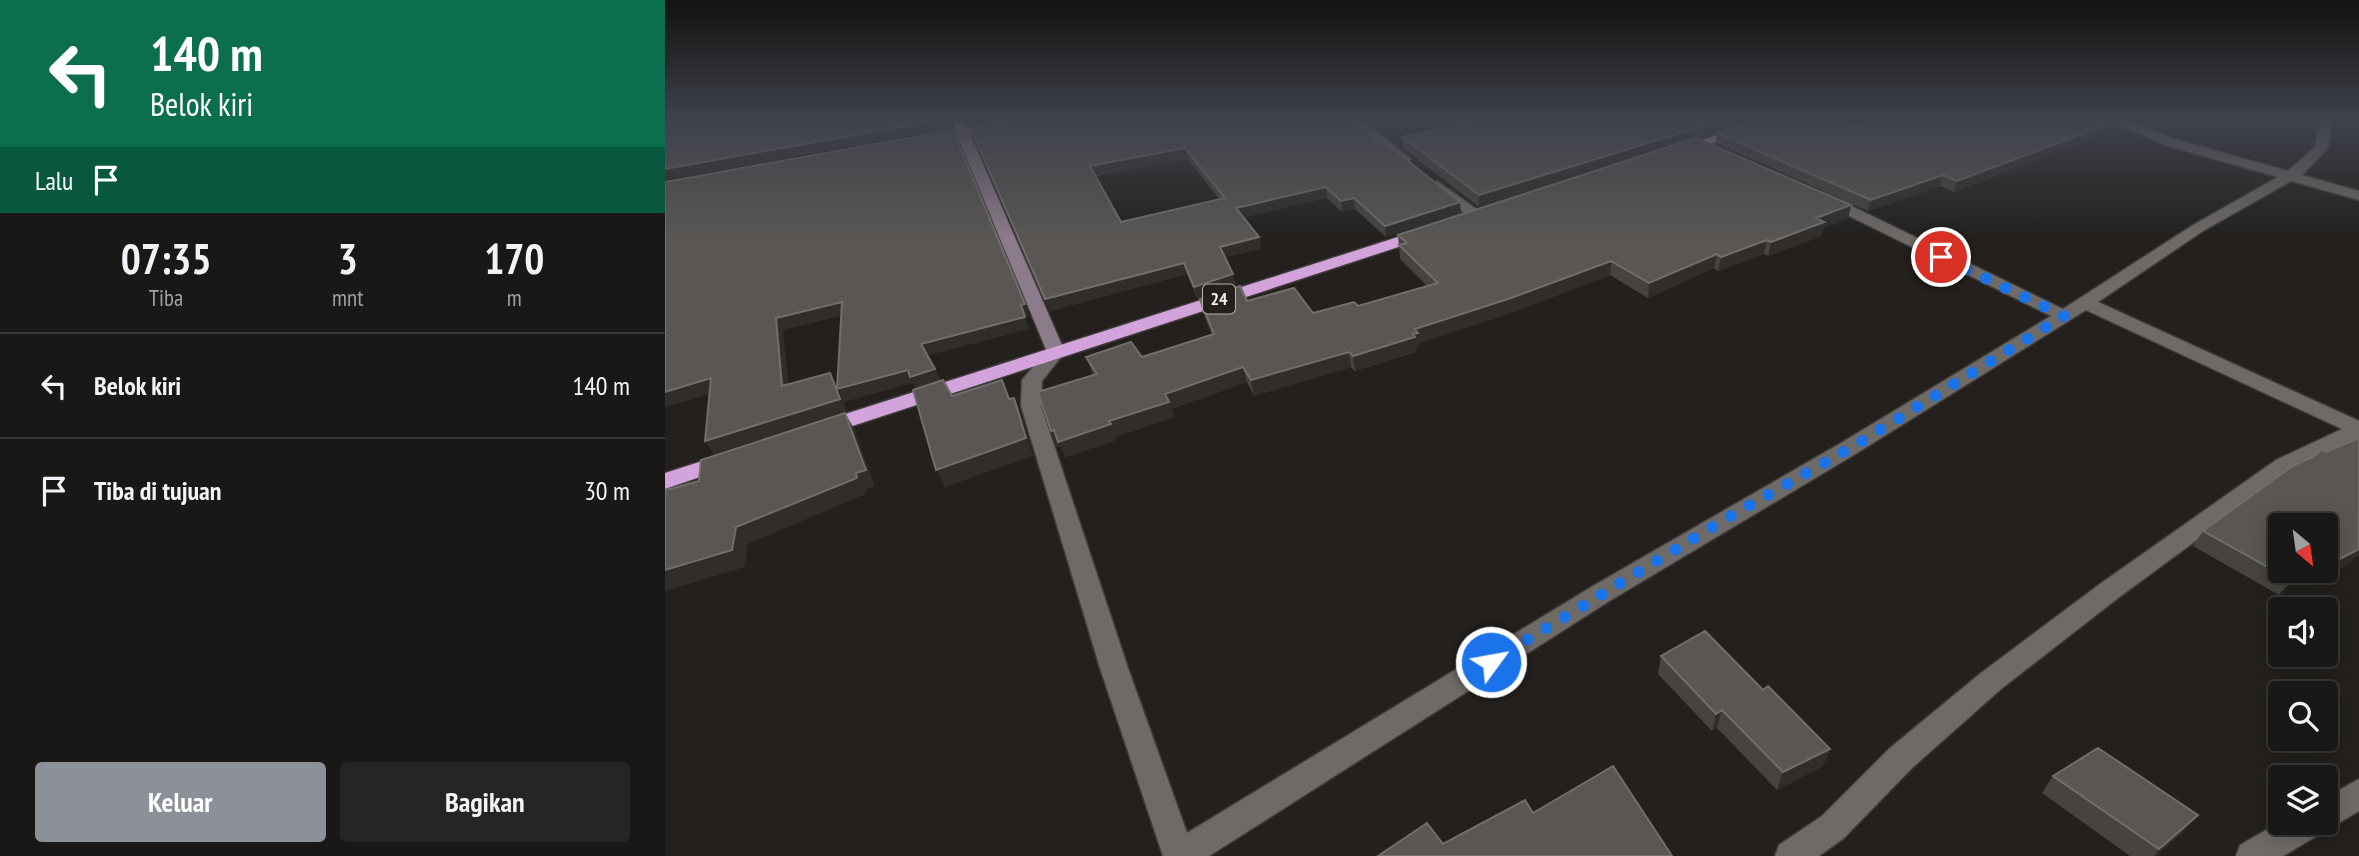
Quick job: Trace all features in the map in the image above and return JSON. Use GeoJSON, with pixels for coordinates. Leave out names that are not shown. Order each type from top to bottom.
{"type":"FeatureCollection","features":[{"type":"Feature","properties":{"kind":"highway","name":"24"},"geometry":{"type":"LineString","coordinates":[[808,434],[1483,214]]}},
{"type":"Feature","properties":{"kind":"highway"},"geometry":{"type":"LineString","coordinates":[[665,481],[743,455]]}},
{"type":"Feature","properties":{"kind":"street"},"geometry":{"type":"LineString","coordinates":[[975,159],[1056,352],[1032,380],[1031,406],[1114,668],[1179,856],[1602,593],[1849,449],[2085,303],[2199,228],[2290,176],[2309,159]]}},
{"type":"Feature","properties":{"kind":"street"},"geometry":{"type":"LineString","coordinates":[[1403,159],[1483,214]]}},
{"type":"Feature","properties":{"kind":"street"},"geometry":{"type":"LineString","coordinates":[[2230,159],[2359,196]]}},
{"type":"Feature","properties":{"kind":"street"},"geometry":{"type":"LineString","coordinates":[[1805,190],[2064,316]]}},
{"type":"Feature","properties":{"kind":"street"},"geometry":{"type":"LineString","coordinates":[[2085,303],[2359,429]]}},
{"type":"Feature","properties":{"kind":"street"},"geometry":{"type":"LineString","coordinates":[[1791,856],[1833,827],[1901,758],[1991,681],[2109,591],[2284,465],[2359,429]]}},
{"type":"Feature","properties":{"kind":"street"},"geometry":{"type":"LineString","coordinates":[[2338,807],[2359,793]]}},
{"type":"Feature","properties":{"kind":"street"},"geometry":{"type":"LineString","coordinates":[[2252,856],[2289,835]]}},
{"type":"Feature","properties":{"kind":"building"},"geometry":{"type":"Polygon","coordinates":[[[665,159],[721,159],[665,169],[665,159]]]}},
{"type":"Feature","properties":{"kind":"building"},"geometry":{"type":"Polygon","coordinates":[[[793,159],[965,159],[1025,304],[1021,305],[1025,317],[921,344],[935,369],[910,377],[908,370],[837,389],[842,302],[776,318],[782,386],[830,373],[840,399],[705,441],[711,378],[665,392],[665,182],[793,159]]]}},
{"type":"Feature","properties":{"kind":"building"},"geometry":{"type":"Polygon","coordinates":[[[984,159],[1127,159],[1090,166],[1121,222],[1225,198],[1194,159],[1405,159],[1460,202],[1385,226],[1354,198],[1341,201],[1326,187],[1236,208],[1259,237],[1220,247],[1233,274],[1194,287],[1184,263],[1045,299],[984,159]]]}},
{"type":"Feature","properties":{"kind":"building"},"geometry":{"type":"Polygon","coordinates":[[[1431,159],[1596,159],[1479,195],[1431,159]]]}},
{"type":"Feature","properties":{"kind":"building"},"geometry":{"type":"Polygon","coordinates":[[[1632,159],[1744,159],[1851,205],[1816,218],[1824,222],[1721,257],[1717,254],[1649,283],[1611,261],[1511,298],[1415,329],[1418,333],[1413,334],[1415,337],[1353,356],[1349,352],[1251,380],[1243,367],[1165,394],[1169,402],[1109,421],[1111,424],[1058,442],[1054,430],[1051,431],[1038,392],[1097,374],[1086,357],[1131,342],[1142,357],[1214,334],[1200,299],[1240,286],[1247,301],[1294,288],[1313,313],[1354,302],[1358,306],[1438,283],[1399,245],[1407,243],[1398,235],[1632,159]]]}},
{"type":"Feature","properties":{"kind":"building"},"geometry":{"type":"Polygon","coordinates":[[[1777,159],[2016,159],[1957,181],[1943,175],[1871,200],[1777,159]]]}},
{"type":"Feature","properties":{"kind":"building"},"geometry":{"type":"Polygon","coordinates":[[[943,380],[952,396],[1002,380],[1009,399],[1014,398],[1026,438],[936,470],[913,390],[943,380]]]}},
{"type":"Feature","properties":{"kind":"building"},"geometry":{"type":"Polygon","coordinates":[[[845,413],[866,470],[856,473],[857,478],[736,527],[732,550],[665,570],[666,490],[699,481],[701,460],[845,413]]]}},
{"type":"Feature","properties":{"kind":"building"},"geometry":{"type":"Polygon","coordinates":[[[2359,438],[2359,549],[2338,560],[2338,513],[2268,513],[2268,567],[2203,531],[2291,467],[2313,457],[2322,449],[2326,452],[2359,438]]]}},
{"type":"Feature","properties":{"kind":"building"},"geometry":{"type":"Polygon","coordinates":[[[1705,631],[1763,690],[1768,686],[1830,749],[1783,772],[1722,710],[1716,714],[1661,656],[1705,631]]]}},
{"type":"Feature","properties":{"kind":"building"},"geometry":{"type":"Polygon","coordinates":[[[2098,748],[2198,815],[2159,849],[2053,776],[2098,748]]]}},
{"type":"Feature","properties":{"kind":"building"},"geometry":{"type":"Polygon","coordinates":[[[1613,766],[1672,856],[1378,856],[1427,823],[1443,844],[1525,800],[1533,813],[1613,766]]]}},
{"type":"Feature","properties":{"kind":"route"},"geometry":{"type":"LineString","coordinates":[[1491,662],[1722,521],[1849,449],[2064,316],[1941,257]]}}]}
